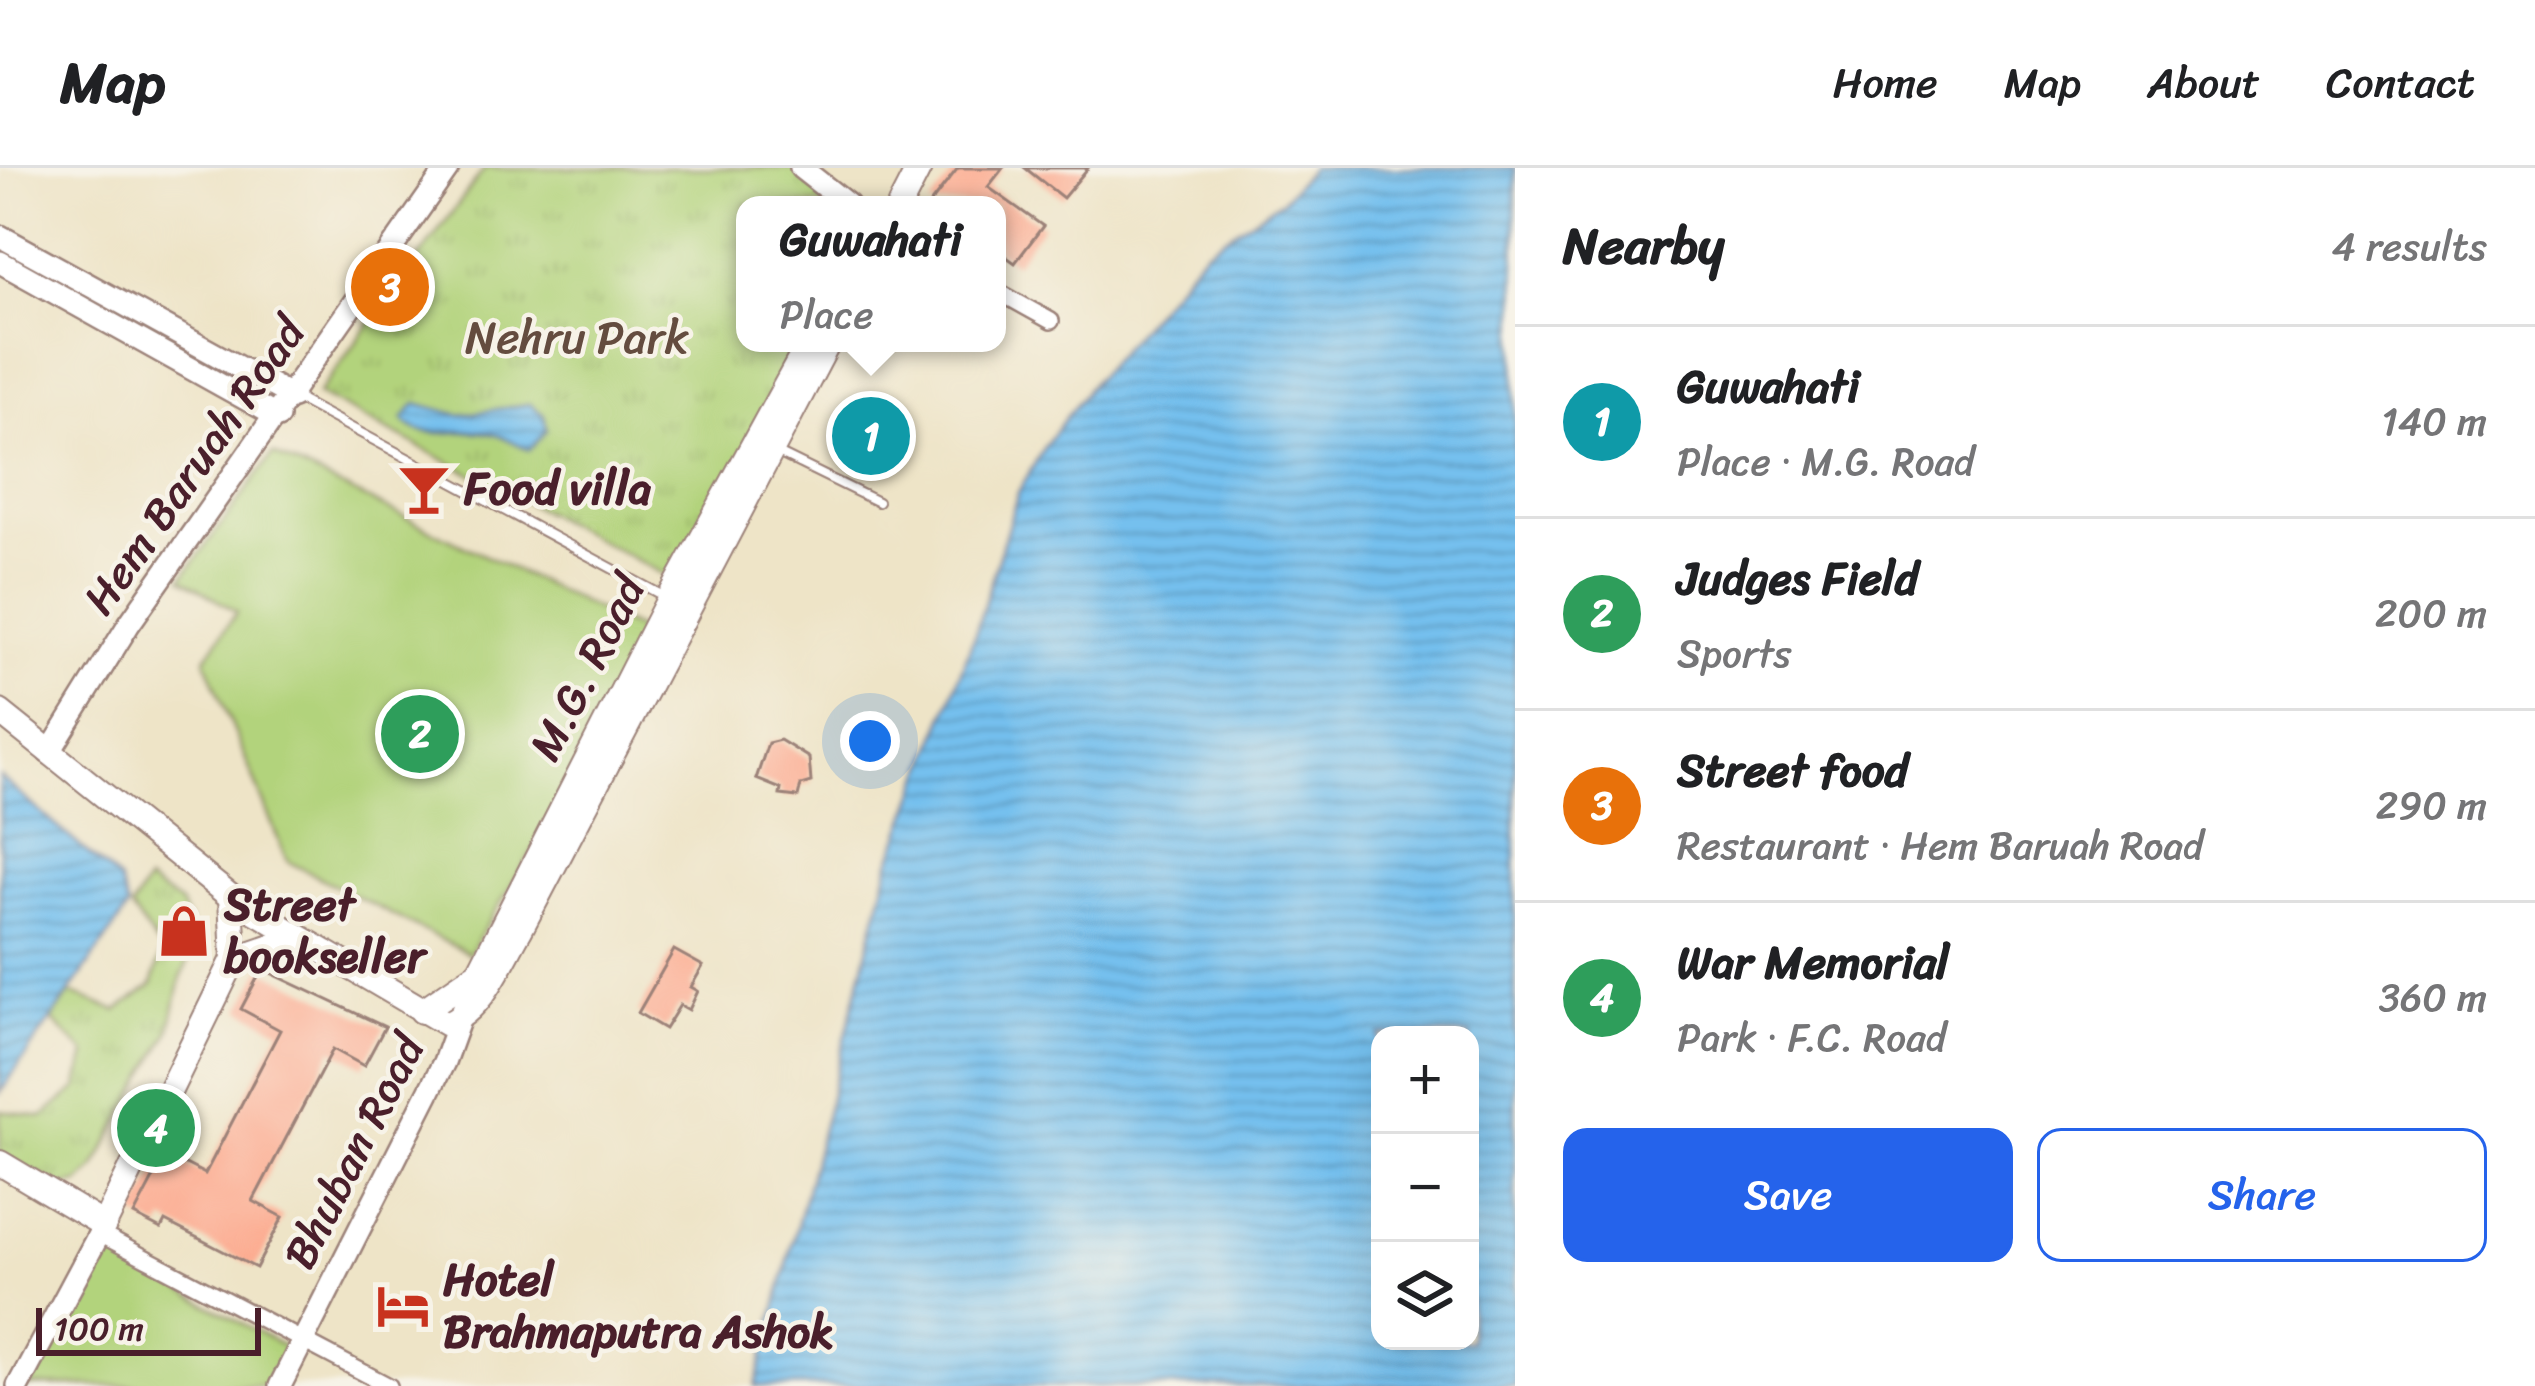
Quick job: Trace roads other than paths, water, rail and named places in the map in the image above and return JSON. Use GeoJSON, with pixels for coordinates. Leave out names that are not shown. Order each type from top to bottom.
{"type":"FeatureCollection","features":[{"type":"Feature","properties":{"kind":"main road"},"geometry":{"type":"LineString","coordinates":[[887,196],[900,168]]}},
{"type":"Feature","properties":{"kind":"main road"},"geometry":{"type":"LineString","coordinates":[[905,196],[919,168]]}},
{"type":"Feature","properties":{"kind":"main road","name":"M.G. Road"},"geometry":{"type":"LineString","coordinates":[[422,1011],[479,972],[669,599],[804,352]]}},
{"type":"Feature","properties":{"kind":"main road"},"geometry":{"type":"LineString","coordinates":[[0,712],[231,897],[447,1024],[465,1016],[520,930],[823,352]]}},
{"type":"Feature","properties":{"kind":"main road"},"geometry":{"type":"LineString","coordinates":[[0,1163],[102,1229],[234,959],[231,897]]}},
{"type":"Feature","properties":{"kind":"main road"},"geometry":{"type":"LineString","coordinates":[[234,959],[295,938]]}},
{"type":"Feature","properties":{"kind":"street","name":"Hem Baruah Road"},"geometry":{"type":"LineString","coordinates":[[49,753],[129,624],[293,397],[448,168]]}},
{"type":"Feature","properties":{"kind":"street"},"geometry":{"type":"LineString","coordinates":[[801,168],[837,196]]}},
{"type":"Feature","properties":{"kind":"street"},"geometry":{"type":"LineString","coordinates":[[0,236],[293,397]]}},
{"type":"Feature","properties":{"kind":"street"},"geometry":{"type":"LineString","coordinates":[[0,262],[278,416]]}},
{"type":"Feature","properties":{"kind":"street"},"geometry":{"type":"LineString","coordinates":[[1006,297],[1051,321]]}},
{"type":"Feature","properties":{"kind":"street"},"geometry":{"type":"LineString","coordinates":[[465,1016],[466,985]]}},
{"type":"Feature","properties":{"kind":"street","name":"Bhuban Road"},"geometry":{"type":"LineString","coordinates":[[280,1386],[465,1016]]}},
{"type":"Feature","properties":{"kind":"street"},"geometry":{"type":"LineString","coordinates":[[17,1386],[102,1229],[389,1386]]}},
{"type":"Feature","properties":{"kind":"lane"},"geometry":{"type":"LineString","coordinates":[[293,397],[669,599]]}},
{"type":"Feature","properties":{"kind":"lane"},"geometry":{"type":"LineString","coordinates":[[772,450],[878,502]]}},
{"type":"Feature","properties":{"kind":"water"},"geometry":{"type":"Polygon","coordinates":[[[1311,168],[1515,168],[1515,1386],[756,1386],[890,863],[976,631],[1018,493],[1044,447],[1087,389],[1206,250],[1282,200],[1311,168]]]}},
{"type":"Feature","properties":{"kind":"water"},"geometry":{"type":"Polygon","coordinates":[[[416,403],[460,415],[530,404],[544,415],[547,430],[529,450],[488,433],[429,432],[403,419],[416,403]]]}},
{"type":"Feature","properties":{"kind":"water"},"geometry":{"type":"Polygon","coordinates":[[[0,777],[119,880],[128,908],[0,1093],[0,777]]]}},
{"type":"Feature","properties":{"kind":"place","name":"Street food"},"geometry":{"type":"Point","coordinates":[390,287]}},
{"type":"Feature","properties":{"kind":"place","name":"Guwahati"},"geometry":{"type":"Point","coordinates":[871,436]}},
{"type":"Feature","properties":{"kind":"place","name":"Food villa"},"geometry":{"type":"Point","coordinates":[424,489]}},
{"type":"Feature","properties":{"kind":"place","name":"Judges Field"},"geometry":{"type":"Point","coordinates":[420,734]}},
{"type":"Feature","properties":{"kind":"place","name":"Street bookseller"},"geometry":{"type":"Point","coordinates":[184,931]}},
{"type":"Feature","properties":{"kind":"place","name":"War Memorial"},"geometry":{"type":"Point","coordinates":[156,1128]}},
{"type":"Feature","properties":{"kind":"place","name":"Hotel Brahmaputra Ashok"},"geometry":{"type":"Point","coordinates":[403,1306]}},
{"type":"Feature","properties":{"kind":"park label","name":"Nehru Park"},"geometry":{"type":"Point","coordinates":[577,338]}}]}
